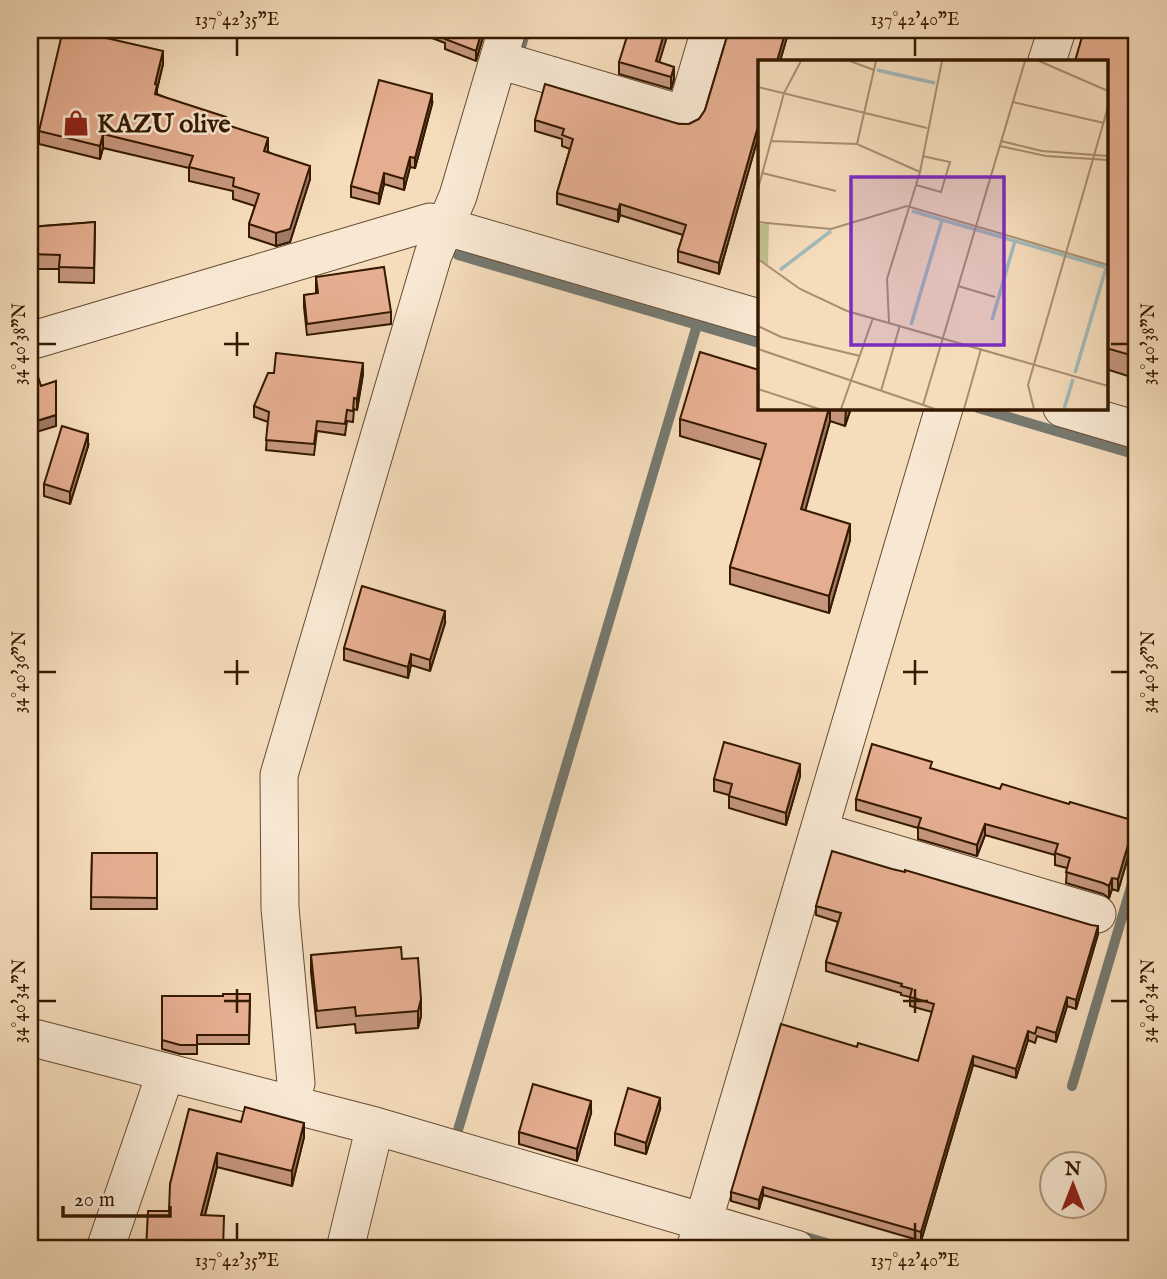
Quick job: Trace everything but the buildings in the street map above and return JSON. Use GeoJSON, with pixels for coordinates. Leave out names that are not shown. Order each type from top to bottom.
{"type":"FeatureCollection","features":[{"type":"Feature","properties":{"kind":"street"},"geometry":{"type":"LineString","coordinates":[[290,1104],[296,1083],[280,908],[279,775],[433,255],[458,196],[503,45],[685,114],[710,30]]}},
{"type":"Feature","properties":{"kind":"street"},"geometry":{"type":"LineString","coordinates":[[1047,60],[1057,30]]}},
{"type":"Feature","properties":{"kind":"street"},"geometry":{"type":"LineString","coordinates":[[30,341],[430,222],[758,318]]}},
{"type":"Feature","properties":{"kind":"street"},"geometry":{"type":"LineString","coordinates":[[699,1236],[944,410]]}},
{"type":"Feature","properties":{"kind":"street"},"geometry":{"type":"LineString","coordinates":[[1069,410],[1137,430]]}},
{"type":"Feature","properties":{"kind":"street"},"geometry":{"type":"LineString","coordinates":[[819,831],[1097,914]]}},
{"type":"Feature","properties":{"kind":"street"},"geometry":{"type":"LineString","coordinates":[[30,1037],[375,1126],[699,1236],[796,1249]]}},
{"type":"Feature","properties":{"kind":"street"},"geometry":{"type":"LineString","coordinates":[[105,1249],[166,1072]]}},
{"type":"Feature","properties":{"kind":"street"},"geometry":{"type":"LineString","coordinates":[[345,1249],[375,1126]]}},
{"type":"Feature","properties":{"kind":"waterway"},"geometry":{"type":"LineString","coordinates":[[521,47],[526,30]]}},
{"type":"Feature","properties":{"kind":"waterway"},"geometry":{"type":"LineString","coordinates":[[458,255],[758,343]]}},
{"type":"Feature","properties":{"kind":"waterway"},"geometry":{"type":"LineString","coordinates":[[458,1130],[697,325]]}},
{"type":"Feature","properties":{"kind":"waterway"},"geometry":{"type":"LineString","coordinates":[[985,410],[1137,455]]}},
{"type":"Feature","properties":{"kind":"waterway"},"geometry":{"type":"LineString","coordinates":[[1072,1086],[1137,867]]}},
{"type":"Feature","properties":{"kind":"waterway"},"geometry":{"type":"LineString","coordinates":[[799,1235],[847,1249]]}},
{"type":"Feature","properties":{"kind":"place","name":"KAZU olive"},"geometry":{"type":"Point","coordinates":[76,123]}}]}
